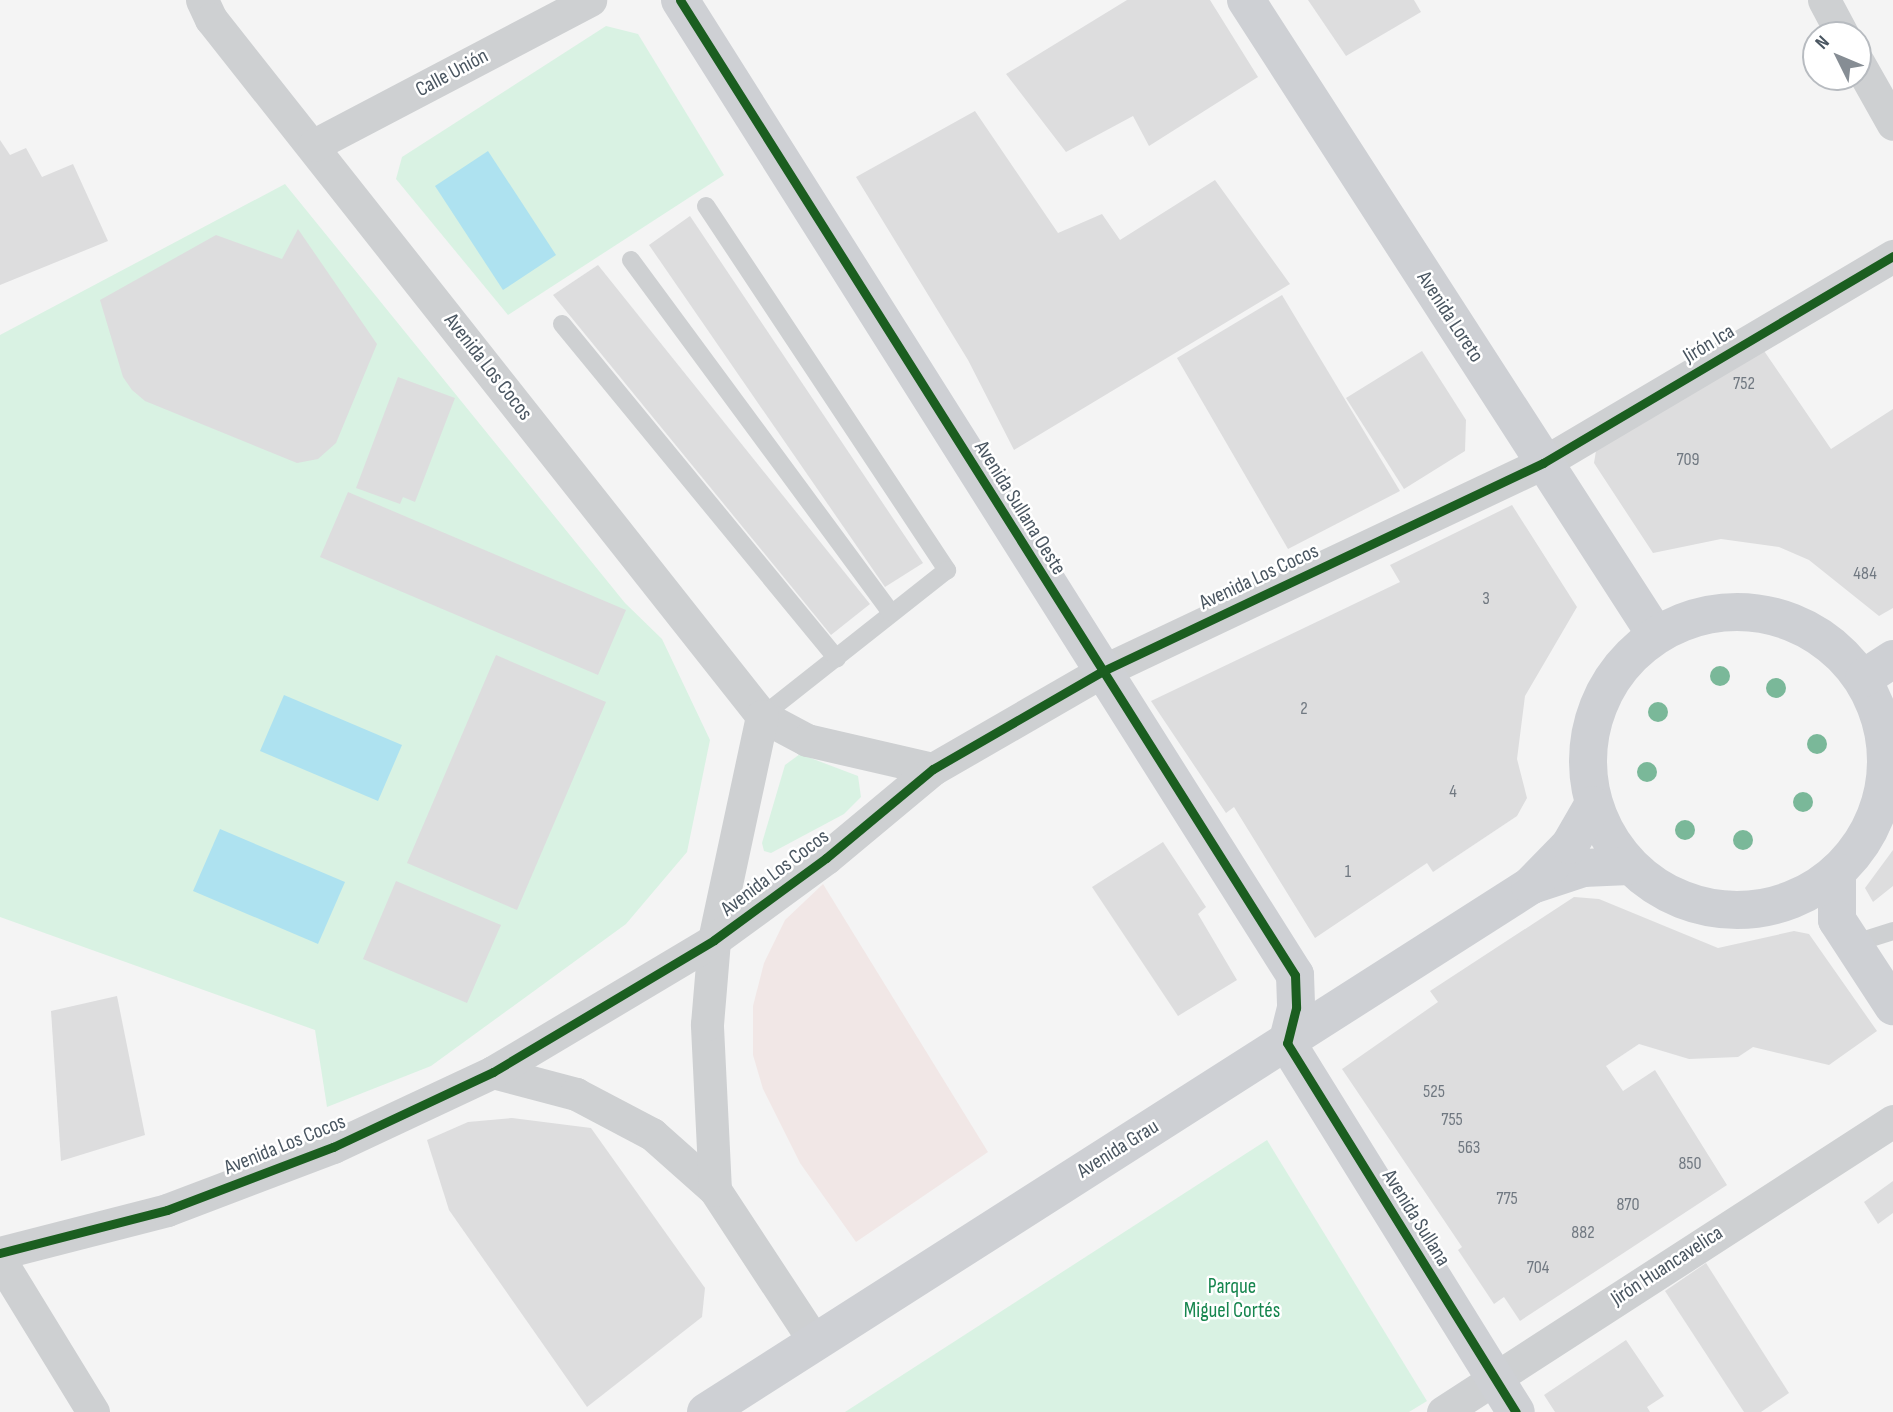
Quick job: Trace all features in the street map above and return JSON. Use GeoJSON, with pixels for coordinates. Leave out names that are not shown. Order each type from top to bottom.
{"type":"FeatureCollection","features":[{"type":"Feature","properties":{"kind":"main road","name":"Avenida Sullana Oeste"},"geometry":{"type":"LineString","coordinates":[[680,0],[1295,975],[1296,1008],[1287,1043]]}},
{"type":"Feature","properties":{"kind":"main road","name":"Avenida Loreto"},"geometry":{"type":"LineString","coordinates":[[1246,0],[1655,634]]}},
{"type":"Feature","properties":{"kind":"main road"},"geometry":{"type":"LineString","coordinates":[[1745,610],[1791,620],[1878,668],[1885,779],[1864,839],[1837,872],[1787,902],[1754,910],[1686,902],[1629,866],[1608,838],[1593,805],[1589,741],[1604,692],[1626,660],[1655,634],[1699,615],[1745,610]]}},
{"type":"Feature","properties":{"kind":"main road","name":"Avenida Grau"},"geometry":{"type":"LineString","coordinates":[[706,1412],[1530,886],[1570,845],[1593,805]]}},
{"type":"Feature","properties":{"kind":"main road","name":"Avenida Grau"},"geometry":{"type":"LineString","coordinates":[[1530,886],[1578,869],[1629,866]]}},
{"type":"Feature","properties":{"kind":"main road"},"geometry":{"type":"LineString","coordinates":[[1837,872],[1845,932],[1893,1006]]}},
{"type":"Feature","properties":{"kind":"main road"},"geometry":{"type":"LineString","coordinates":[[1787,902],[1845,932]]}},
{"type":"Feature","properties":{"kind":"main road","name":"Avenida Sullana"},"geometry":{"type":"LineString","coordinates":[[1287,1043],[1516,1412]]}},
{"type":"Feature","properties":{"kind":"street","name":"Avenida Los Cocos"},"geometry":{"type":"LineString","coordinates":[[181,0],[207,10],[762,716],[807,740],[933,769]]}},
{"type":"Feature","properties":{"kind":"street","name":"Calle Unión"},"geometry":{"type":"LineString","coordinates":[[314,145],[590,0]]}},
{"type":"Feature","properties":{"kind":"street"},"geometry":{"type":"LineString","coordinates":[[1824,0],[1835,21]]}},
{"type":"Feature","properties":{"kind":"street"},"geometry":{"type":"LineString","coordinates":[[1872,87],[1893,124]]}},
{"type":"Feature","properties":{"kind":"street","name":"Jirón Ica"},"geometry":{"type":"LineString","coordinates":[[1544,463],[1893,256]]}},
{"type":"Feature","properties":{"kind":"street","name":"Avenida Los Cocos"},"geometry":{"type":"LineString","coordinates":[[0,1253],[167,1210],[333,1147],[493,1072],[714,940],[826,858],[933,769],[1103,671],[1544,463]]}},
{"type":"Feature","properties":{"kind":"street","name":"Avenida Los Cocos"},"geometry":{"type":"LineString","coordinates":[[715,1190],[707,1052],[714,940],[762,716]]}},
{"type":"Feature","properties":{"kind":"street"},"geometry":{"type":"LineString","coordinates":[[493,1072],[576,1094],[652,1134],[715,1190],[815,1342]]}},
{"type":"Feature","properties":{"kind":"street","name":"Jirón Huancavelica"},"geometry":{"type":"LineString","coordinates":[[1443,1412],[1893,1121]]}},
{"type":"Feature","properties":{"kind":"street"},"geometry":{"type":"LineString","coordinates":[[0,1260],[93,1412]]}},
{"type":"Feature","properties":{"kind":"lane"},"geometry":{"type":"LineString","coordinates":[[706,206],[947,570],[762,716]]}},
{"type":"Feature","properties":{"kind":"lane"},"geometry":{"type":"LineString","coordinates":[[631,260],[891,613]]}},
{"type":"Feature","properties":{"kind":"lane"},"geometry":{"type":"LineString","coordinates":[[562,324],[837,659]]}},
{"type":"Feature","properties":{"kind":"lane"},"geometry":{"type":"LineString","coordinates":[[1845,932],[1893,931]]}},
{"type":"Feature","properties":{"kind":"shaded area"},"geometry":{"type":"Polygon","coordinates":[[[823,884],[988,1152],[856,1242],[800,1163],[763,1089],[753,1055],[753,1006],[764,963],[785,920],[823,884]]]}},
{"type":"Feature","properties":{"kind":"green space"},"geometry":{"type":"Polygon","coordinates":[[[606,26],[638,34],[724,175],[508,315],[396,179],[402,157],[606,26]]]}},
{"type":"Feature","properties":{"kind":"green space"},"geometry":{"type":"Polygon","coordinates":[[[285,184],[625,603],[662,639],[710,740],[687,852],[626,924],[431,1066],[327,1107],[315,1030],[0,917],[0,335],[285,184]]]}},
{"type":"Feature","properties":{"kind":"green space"},"geometry":{"type":"Polygon","coordinates":[[[800,754],[858,776],[861,797],[844,814],[771,853],[764,851],[762,843],[785,765],[800,754]]]}},
{"type":"Feature","properties":{"kind":"green space","name":"Parque Miguel Cortés"},"geometry":{"type":"Polygon","coordinates":[[[1267,1140],[1427,1401],[1409,1412],[845,1412],[1267,1140]]]}},
{"type":"Feature","properties":{"kind":"water"},"geometry":{"type":"Polygon","coordinates":[[[488,151],[556,255],[503,290],[435,186],[488,151]]]}},
{"type":"Feature","properties":{"kind":"water"},"geometry":{"type":"Polygon","coordinates":[[[284,695],[402,745],[378,801],[260,751],[284,695]]]}},
{"type":"Feature","properties":{"kind":"water"},"geometry":{"type":"Polygon","coordinates":[[[220,829],[345,882],[318,944],[193,891],[220,829]]]}},
{"type":"Feature","properties":{"kind":"building"},"geometry":{"type":"Polygon","coordinates":[[[1127,0],[1210,0],[1258,77],[1149,146],[1133,116],[1066,152],[1006,74],[1127,0]]]}},
{"type":"Feature","properties":{"kind":"building"},"geometry":{"type":"Polygon","coordinates":[[[1308,0],[1414,0],[1421,12],[1346,56],[1308,0]]]}},
{"type":"Feature","properties":{"kind":"building"},"geometry":{"type":"Polygon","coordinates":[[[975,111],[1058,233],[1102,214],[1120,240],[1215,180],[1290,284],[1014,450],[968,360],[856,177],[975,111]]]}},
{"type":"Feature","properties":{"kind":"building"},"geometry":{"type":"Polygon","coordinates":[[[0,140],[10,155],[26,148],[42,177],[73,164],[108,241],[0,285],[0,140]]]}},
{"type":"Feature","properties":{"kind":"building"},"geometry":{"type":"Polygon","coordinates":[[[690,216],[923,563],[885,587],[649,245],[690,216]]]}},
{"type":"Feature","properties":{"kind":"building"},"geometry":{"type":"Polygon","coordinates":[[[298,229],[377,344],[336,443],[318,459],[297,463],[145,401],[132,390],[123,377],[100,300],[216,235],[282,259],[298,229]]]}},
{"type":"Feature","properties":{"kind":"building"},"geometry":{"type":"Polygon","coordinates":[[[598,265],[870,604],[831,635],[553,295],[598,265]]]}},
{"type":"Feature","properties":{"kind":"building"},"geometry":{"type":"Polygon","coordinates":[[[1282,295],[1400,491],[1288,549],[1177,358],[1282,295]]]}},
{"type":"Feature","properties":{"kind":"building"},"geometry":{"type":"Polygon","coordinates":[[[1758,342],[1831,449],[1893,409],[1893,608],[1879,616],[1809,560],[1779,547],[1721,539],[1653,553],[1594,463],[1598,439],[1758,342]]]}},
{"type":"Feature","properties":{"kind":"building"},"geometry":{"type":"Polygon","coordinates":[[[1422,351],[1466,420],[1465,451],[1404,489],[1346,398],[1422,351]]]}},
{"type":"Feature","properties":{"kind":"building"},"geometry":{"type":"Polygon","coordinates":[[[398,377],[455,398],[415,502],[403,497],[400,504],[356,488],[398,377]]]}},
{"type":"Feature","properties":{"kind":"building"},"geometry":{"type":"Polygon","coordinates":[[[348,492],[626,610],[598,675],[320,557],[348,492]]]}},
{"type":"Feature","properties":{"kind":"building"},"geometry":{"type":"Polygon","coordinates":[[[1512,505],[1577,607],[1525,696],[1517,759],[1527,798],[1517,816],[1433,872],[1427,863],[1315,938],[1234,807],[1226,813],[1151,701],[1400,582],[1390,565],[1512,505]]]}},
{"type":"Feature","properties":{"kind":"building"},"geometry":{"type":"Polygon","coordinates":[[[496,655],[606,702],[517,910],[407,863],[496,655]]]}},
{"type":"Feature","properties":{"kind":"building"},"geometry":{"type":"Polygon","coordinates":[[[1163,842],[1206,907],[1198,914],[1237,980],[1178,1016],[1092,887],[1163,842]]]}},
{"type":"Feature","properties":{"kind":"building"},"geometry":{"type":"Polygon","coordinates":[[[1893,850],[1893,886],[1873,902],[1865,888],[1893,850]]]}},
{"type":"Feature","properties":{"kind":"building"},"geometry":{"type":"Polygon","coordinates":[[[396,881],[501,925],[467,1003],[363,959],[396,881]]]}},
{"type":"Feature","properties":{"kind":"building"},"geometry":{"type":"Polygon","coordinates":[[[1574,897],[1599,899],[1718,948],[1794,931],[1809,934],[1877,1031],[1829,1065],[1753,1047],[1738,1057],[1689,1059],[1639,1044],[1606,1066],[1623,1091],[1655,1070],[1727,1185],[1520,1321],[1504,1297],[1494,1304],[1458,1250],[1462,1247],[1342,1069],[1438,1002],[1430,991],[1574,897]]]}},
{"type":"Feature","properties":{"kind":"building"},"geometry":{"type":"Polygon","coordinates":[[[117,996],[145,1135],[61,1161],[51,1011],[117,996]]]}},
{"type":"Feature","properties":{"kind":"building"},"geometry":{"type":"Polygon","coordinates":[[[512,1118],[591,1128],[705,1288],[702,1317],[587,1407],[449,1210],[427,1140],[468,1122],[512,1118]]]}},
{"type":"Feature","properties":{"kind":"building"},"geometry":{"type":"Polygon","coordinates":[[[1893,1181],[1893,1213],[1878,1224],[1864,1202],[1893,1181]]]}},
{"type":"Feature","properties":{"kind":"building"},"geometry":{"type":"Polygon","coordinates":[[[1706,1263],[1789,1393],[1761,1412],[1744,1412],[1665,1291],[1706,1263]]]}},
{"type":"Feature","properties":{"kind":"building"},"geometry":{"type":"Polygon","coordinates":[[[1626,1340],[1664,1396],[1647,1407],[1650,1412],[1555,1412],[1544,1395],[1626,1340]]]}},
{"type":"Feature","properties":{"kind":"cycle path"},"geometry":{"type":"LineString","coordinates":[[680,0],[1295,975],[1296,1008],[1287,1043],[1516,1412]]}},
{"type":"Feature","properties":{"kind":"cycle path"},"geometry":{"type":"LineString","coordinates":[[0,1253],[167,1210],[333,1147],[493,1072],[714,940],[826,858],[933,769],[1103,671],[1543,463],[1893,256]]}}]}
